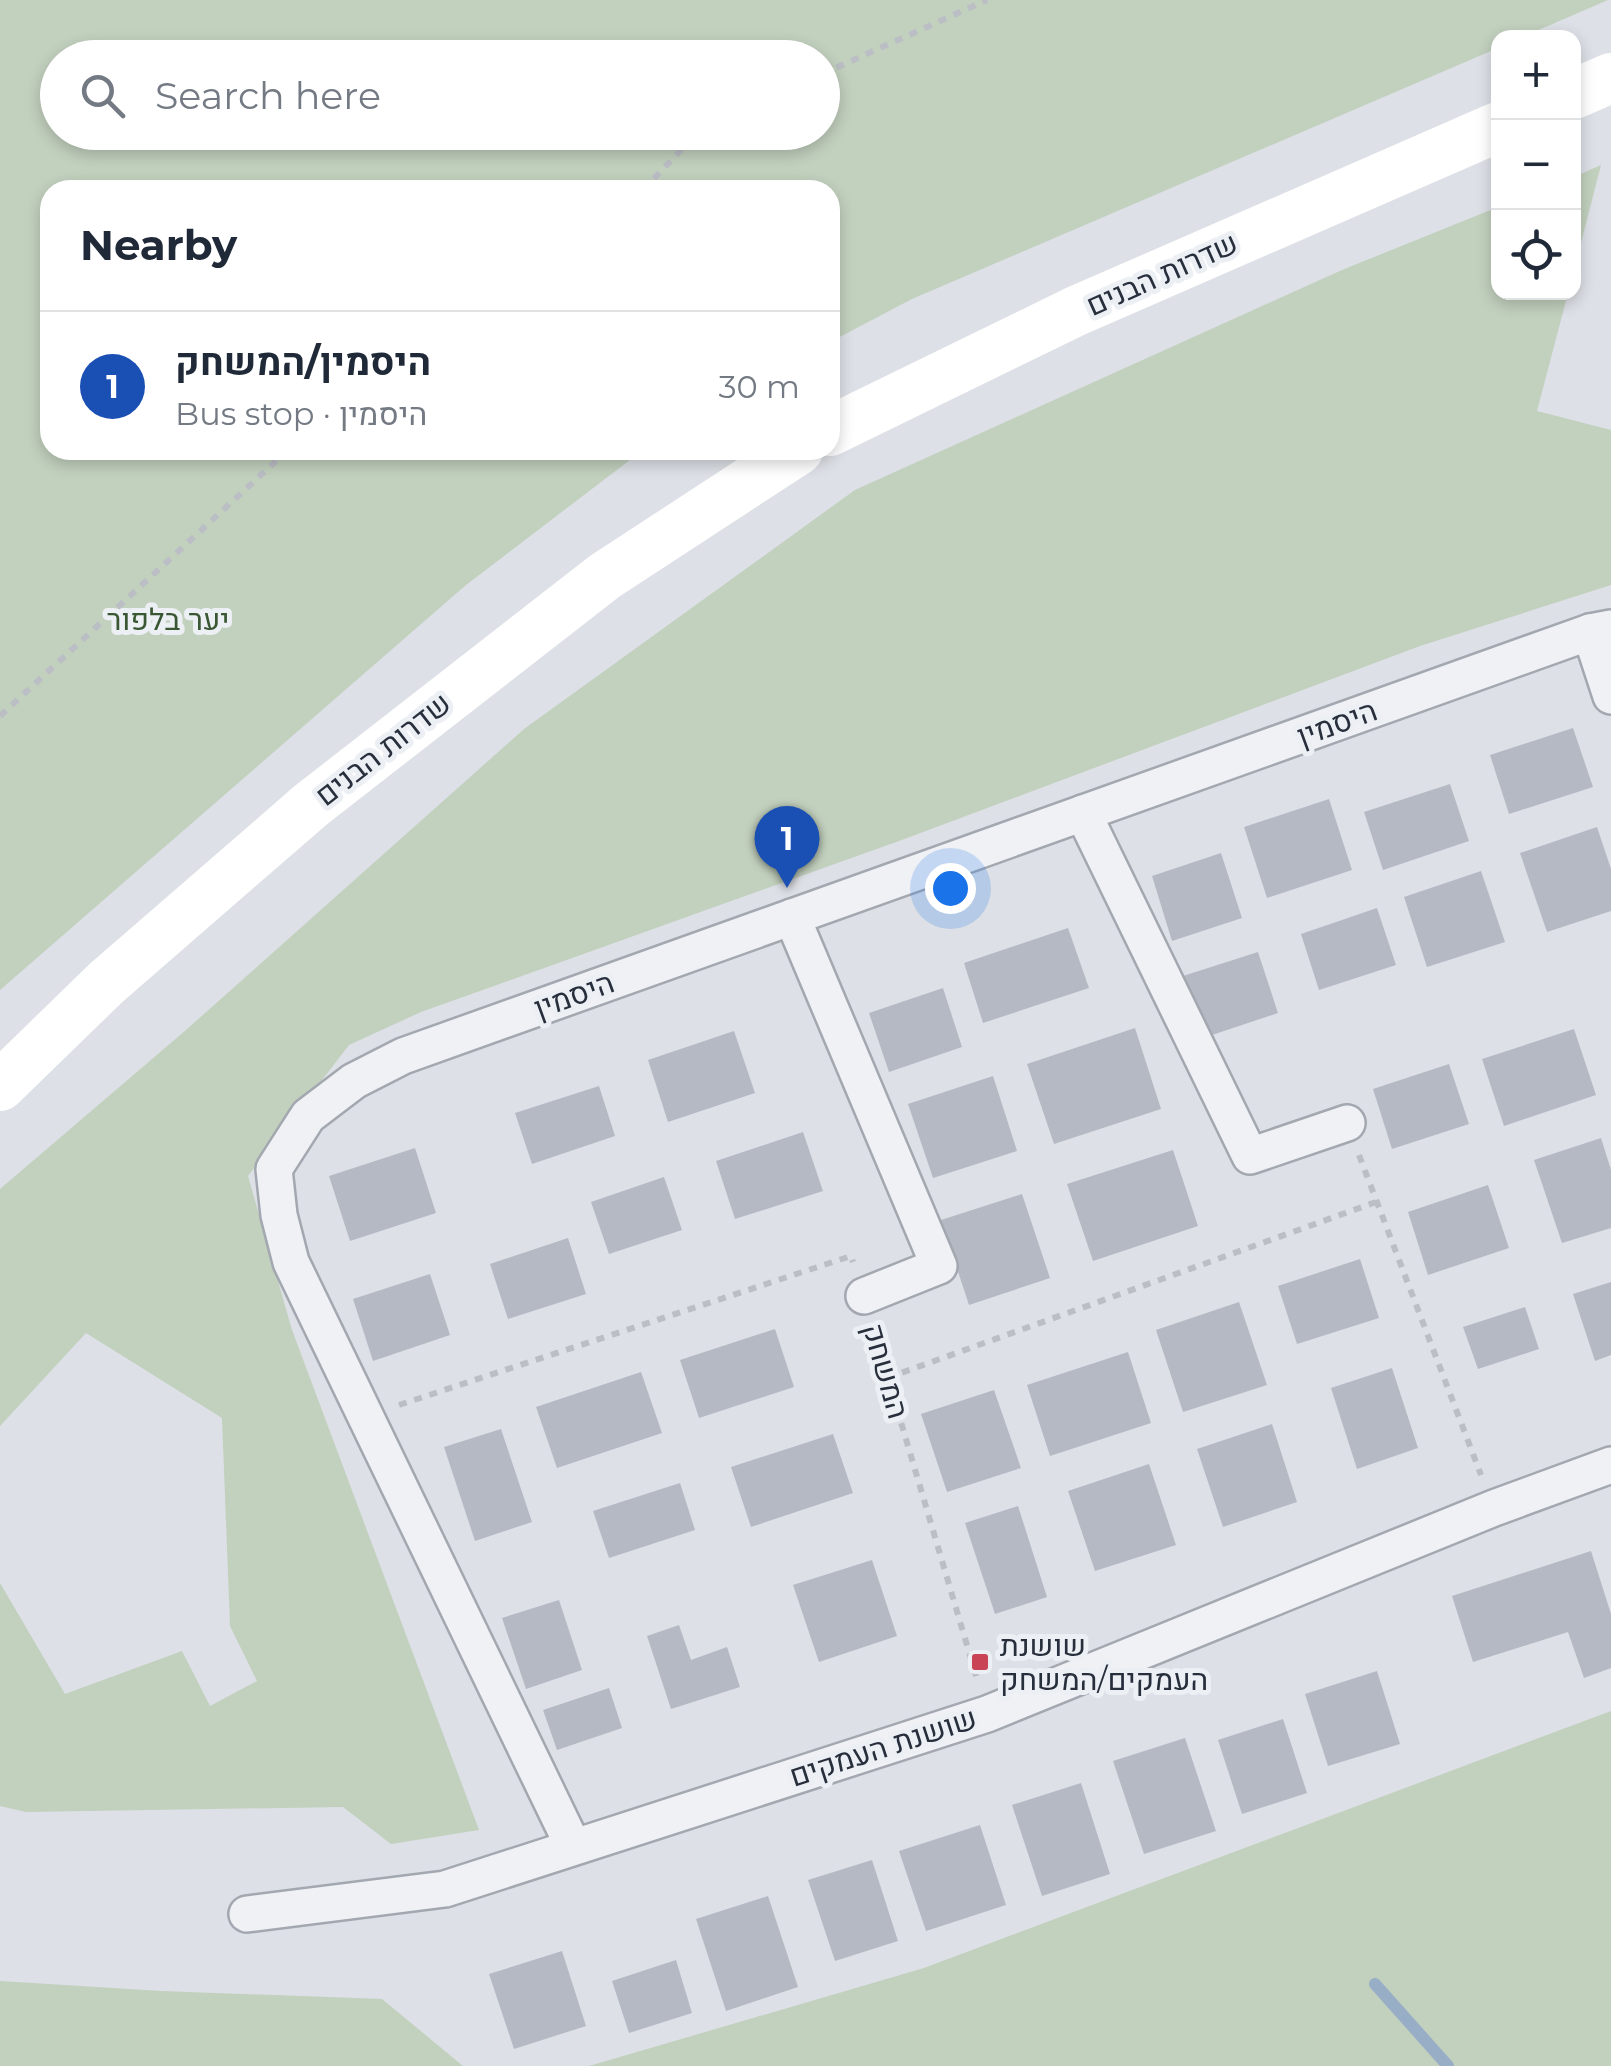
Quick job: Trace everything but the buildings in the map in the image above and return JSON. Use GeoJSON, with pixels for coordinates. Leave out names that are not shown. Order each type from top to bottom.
{"type":"FeatureCollection","features":[{"type":"Feature","properties":{"kind":"main road"},"geometry":{"type":"LineString","coordinates":[[1581,91],[1611,78]]}},
{"type":"Feature","properties":{"kind":"main road","name":"שדרות הבנים"},"geometry":{"type":"LineString","coordinates":[[840,426],[1076,311],[1491,130]]}},
{"type":"Feature","properties":{"kind":"main road","name":"שדרות הבנים"},"geometry":{"type":"LineString","coordinates":[[0,1086],[106,983],[310,805],[604,576],[783,460]]}},
{"type":"Feature","properties":{"kind":"street"},"geometry":{"type":"LineString","coordinates":[[1601,630],[1611,696]]}},
{"type":"Feature","properties":{"kind":"street","name":"היסמין"},"geometry":{"type":"LineString","coordinates":[[573,1846],[291,1262],[278,1215],[274,1170],[308,1116],[354,1082],[402,1056],[1601,630]]}},
{"type":"Feature","properties":{"kind":"street"},"geometry":{"type":"LineString","coordinates":[[1082,813],[1250,1156],[1347,1123]]}},
{"type":"Feature","properties":{"kind":"street","name":"המשחק"},"geometry":{"type":"LineString","coordinates":[[792,917],[939,1266],[864,1296]]}},
{"type":"Feature","properties":{"kind":"street","name":"שושנת העמקים"},"geometry":{"type":"LineString","coordinates":[[247,1914],[445,1889],[987,1714],[1494,1508],[1611,1466]]}},
{"type":"Feature","properties":{"kind":"path"},"geometry":{"type":"LineString","coordinates":[[840,66],[987,0]]}},
{"type":"Feature","properties":{"kind":"path"},"geometry":{"type":"LineString","coordinates":[[652,180],[681,150]]}},
{"type":"Feature","properties":{"kind":"path"},"geometry":{"type":"LineString","coordinates":[[0,716],[277,460]]}},
{"type":"Feature","properties":{"kind":"path"},"geometry":{"type":"LineString","coordinates":[[1347,1123],[1494,1508]]}},
{"type":"Feature","properties":{"kind":"path"},"geometry":{"type":"LineString","coordinates":[[887,1378],[1376,1202]]}},
{"type":"Feature","properties":{"kind":"path"},"geometry":{"type":"LineString","coordinates":[[366,1416],[851,1256],[864,1296]]}},
{"type":"Feature","properties":{"kind":"path","name":"המשחק"},"geometry":{"type":"LineString","coordinates":[[864,1296],[987,1714]]}},
{"type":"Feature","properties":{"kind":"green space","name":"יער בלפור"},"geometry":{"type":"Polygon","coordinates":[[[0,0],[1608,0],[1538,30],[1491,30],[1491,51],[912,299],[840,337],[840,180],[40,180],[40,460],[630,460],[466,585],[0,990],[0,0]]]}},
{"type":"Feature","properties":{"kind":"green space"},"geometry":{"type":"Polygon","coordinates":[[[1601,165],[1581,243],[1581,210],[1581,174],[1601,165]]]}},
{"type":"Feature","properties":{"kind":"green space"},"geometry":{"type":"Polygon","coordinates":[[[1491,210],[1491,300],[1566,300],[1537,411],[1611,430],[1611,585],[1420,646],[899,841],[421,1012],[349,1045],[248,1176],[292,1330],[479,1830],[391,1844],[343,1807],[26,1812],[0,1806],[0,1583],[65,1694],[182,1651],[210,1706],[257,1681],[230,1626],[222,1418],[86,1333],[0,1426],[0,1189],[186,1030],[524,729],[855,490],[1342,270],[1491,210]]]}},
{"type":"Feature","properties":{"kind":"green space"},"geometry":{"type":"Polygon","coordinates":[[[1611,1711],[1611,2066],[589,2066],[924,1968],[1611,1711]]]}},
{"type":"Feature","properties":{"kind":"green space"},"geometry":{"type":"Polygon","coordinates":[[[0,1981],[382,1999],[463,2066],[0,2066],[0,1981]]]}},
{"type":"Feature","properties":{"kind":"waterway"},"geometry":{"type":"LineString","coordinates":[[1375,1984],[1448,2066]]}},
{"type":"Feature","properties":{"kind":"place","name":"היסמין/המשחק"},"geometry":{"type":"Point","coordinates":[787,888]}},
{"type":"Feature","properties":{"kind":"place","name":"שושנת העמקים/המשחק"},"geometry":{"type":"Point","coordinates":[980,1662]}}]}
